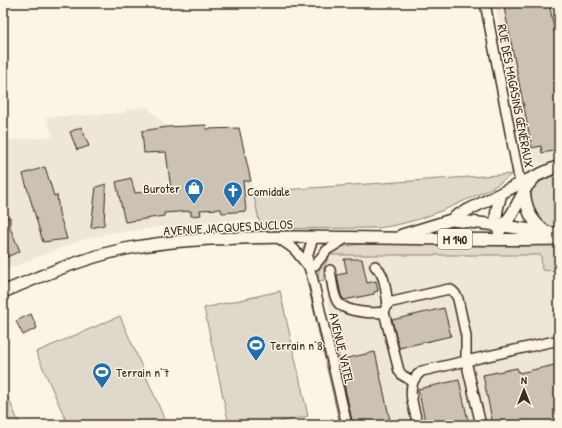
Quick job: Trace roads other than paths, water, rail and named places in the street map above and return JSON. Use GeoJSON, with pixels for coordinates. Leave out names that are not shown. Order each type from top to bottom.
{"type":"FeatureCollection","features":[{"type":"Feature","properties":{"kind":"main road"},"geometry":{"type":"LineString","coordinates":[[489,239],[500,227],[522,188],[535,176],[559,166]]}},
{"type":"Feature","properties":{"kind":"main road"},"geometry":{"type":"LineString","coordinates":[[451,220],[458,215],[501,194],[522,188]]}},
{"type":"Feature","properties":{"kind":"main road"},"geometry":{"type":"LineString","coordinates":[[522,188],[530,215],[539,227],[546,232]]}},
{"type":"Feature","properties":{"kind":"main road"},"geometry":{"type":"LineString","coordinates":[[501,194],[497,210],[500,227],[508,239]]}},
{"type":"Feature","properties":{"kind":"main road","name":"M 140"},"geometry":{"type":"LineString","coordinates":[[390,238],[451,220],[559,234]]}},
{"type":"Feature","properties":{"kind":"main road","name":"AVENUE JACQUES DUCLOS"},"geometry":{"type":"LineString","coordinates":[[3,292],[52,271],[83,260],[125,249],[213,239],[277,237],[390,238]]}},
{"type":"Feature","properties":{"kind":"main road","name":"M 140"},"geometry":{"type":"LineString","coordinates":[[390,238],[559,239]]}},
{"type":"Feature","properties":{"kind":"street","name":"RUE DES MAGASINS GÉNÉRAUX"},"geometry":{"type":"LineString","coordinates":[[485,3],[522,188]]}},
{"type":"Feature","properties":{"kind":"street"},"geometry":{"type":"LineString","coordinates":[[277,237],[312,266],[327,250],[348,238]]}},
{"type":"Feature","properties":{"kind":"street","name":"AVENUE VATEL"},"geometry":{"type":"LineString","coordinates":[[314,237],[316,255],[312,266],[312,276],[347,425]]}},
{"type":"Feature","properties":{"kind":"street"},"geometry":{"type":"LineString","coordinates":[[375,266],[379,269],[383,278],[388,303],[384,312],[399,371],[402,375],[412,381]]}},
{"type":"Feature","properties":{"kind":"street"},"geometry":{"type":"LineString","coordinates":[[330,270],[336,298],[340,305],[344,308],[370,313],[384,312]]}},
{"type":"Feature","properties":{"kind":"street"},"geometry":{"type":"LineString","coordinates":[[388,303],[449,290],[453,291],[458,299],[466,336],[466,361],[480,425]]}},
{"type":"Feature","properties":{"kind":"street"},"geometry":{"type":"LineString","coordinates":[[418,425],[411,395],[412,381],[415,376],[422,371],[559,340]]}},
{"type":"Feature","properties":{"kind":"place","name":"Buroter"},"geometry":{"type":"Point","coordinates":[194,205]}},
{"type":"Feature","properties":{"kind":"place","name":"Comidale"},"geometry":{"type":"Point","coordinates":[233,208]}},
{"type":"Feature","properties":{"kind":"place","name":"Terrain n°8"},"geometry":{"type":"Point","coordinates":[256,362]}},
{"type":"Feature","properties":{"kind":"place","name":"Terrain n°7"},"geometry":{"type":"Point","coordinates":[102,389]}}]}
